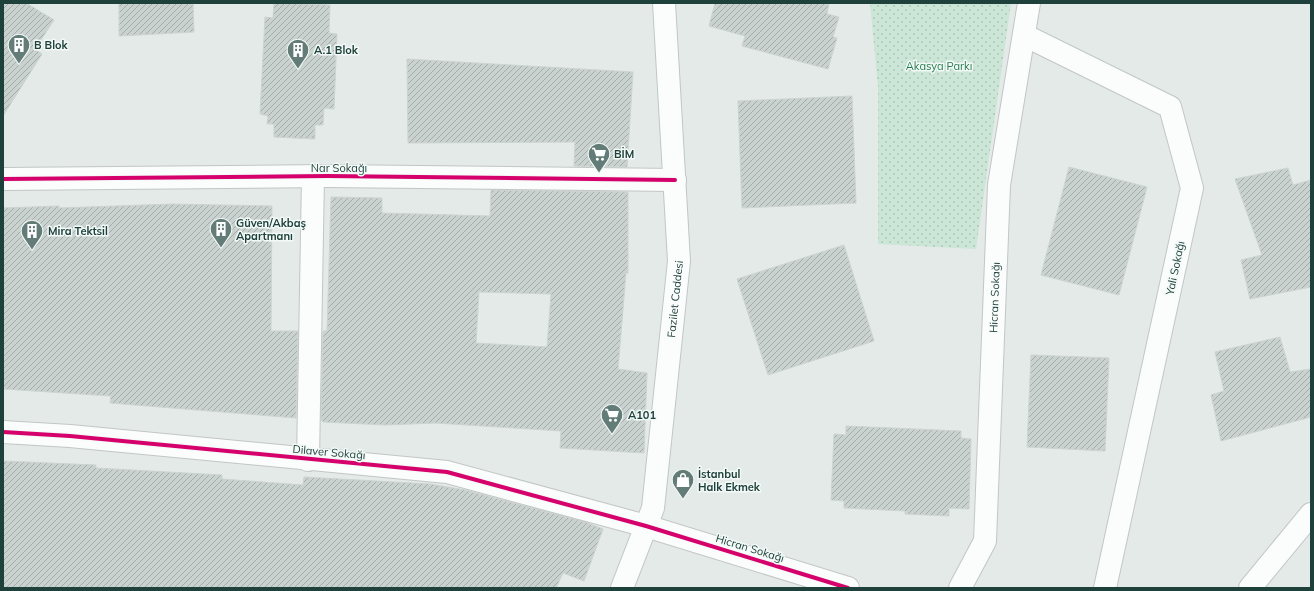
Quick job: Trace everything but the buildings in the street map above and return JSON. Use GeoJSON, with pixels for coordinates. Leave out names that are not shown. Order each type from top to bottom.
{"type":"FeatureCollection","features":[{"type":"Feature","properties":{"kind":"street","name":"Fazilet Caddesi"},"geometry":{"type":"LineString","coordinates":[[622,588],[653,508],[680,261],[664,3]]}},
{"type":"Feature","properties":{"kind":"street","name":"Hicran Sokağı"},"geometry":{"type":"LineString","coordinates":[[960,588],[985,541],[999,185],[1029,3]]}},
{"type":"Feature","properties":{"kind":"street","name":"Yali Sokağı"},"geometry":{"type":"LineString","coordinates":[[1024,35],[1170,107],[1192,188],[1105,588]]}},
{"type":"Feature","properties":{"kind":"street","name":"Nar Sokağı"},"geometry":{"type":"LineString","coordinates":[[3,179],[313,176],[675,180]]}},
{"type":"Feature","properties":{"kind":"street"},"geometry":{"type":"LineString","coordinates":[[308,460],[313,176]]}},
{"type":"Feature","properties":{"kind":"street","name":"Dilaver Sokağı"},"geometry":{"type":"LineString","coordinates":[[3,432],[70,436],[308,460],[447,472],[646,526]]}},
{"type":"Feature","properties":{"kind":"street"},"geometry":{"type":"LineString","coordinates":[[1250,588],[1311,514]]}},
{"type":"Feature","properties":{"kind":"street","name":"Hicran Sokağı"},"geometry":{"type":"LineString","coordinates":[[646,526],[848,588]]}},
{"type":"Feature","properties":{"kind":"green space","name":"Akasya Parkı"},"geometry":{"type":"Polygon","coordinates":[[[870,3],[1011,3],[976,249],[878,244],[878,87],[870,3]]]}},
{"type":"Feature","properties":{"kind":"cycle path"},"geometry":{"type":"LineString","coordinates":[[3,179],[327,176],[675,180]]}},
{"type":"Feature","properties":{"kind":"cycle path"},"geometry":{"type":"LineString","coordinates":[[3,432],[70,436],[447,472],[646,526],[848,588]]}},
{"type":"Feature","properties":{"kind":"place","name":"B Blok"},"geometry":{"type":"Point","coordinates":[19,64]}},
{"type":"Feature","properties":{"kind":"place","name":"A.1 Blok"},"geometry":{"type":"Point","coordinates":[298,70]}},
{"type":"Feature","properties":{"kind":"place","name":"BİM"},"geometry":{"type":"Point","coordinates":[599,174]}},
{"type":"Feature","properties":{"kind":"place","name":"Güven/Akbaş Apartmanı"},"geometry":{"type":"Point","coordinates":[221,248]}},
{"type":"Feature","properties":{"kind":"place","name":"Mira Tektsil"},"geometry":{"type":"Point","coordinates":[32,250]}},
{"type":"Feature","properties":{"kind":"place","name":"A101"},"geometry":{"type":"Point","coordinates":[612,434]}},
{"type":"Feature","properties":{"kind":"place","name":"İstanbul Halk Ekmek"},"geometry":{"type":"Point","coordinates":[683,500]}}]}
